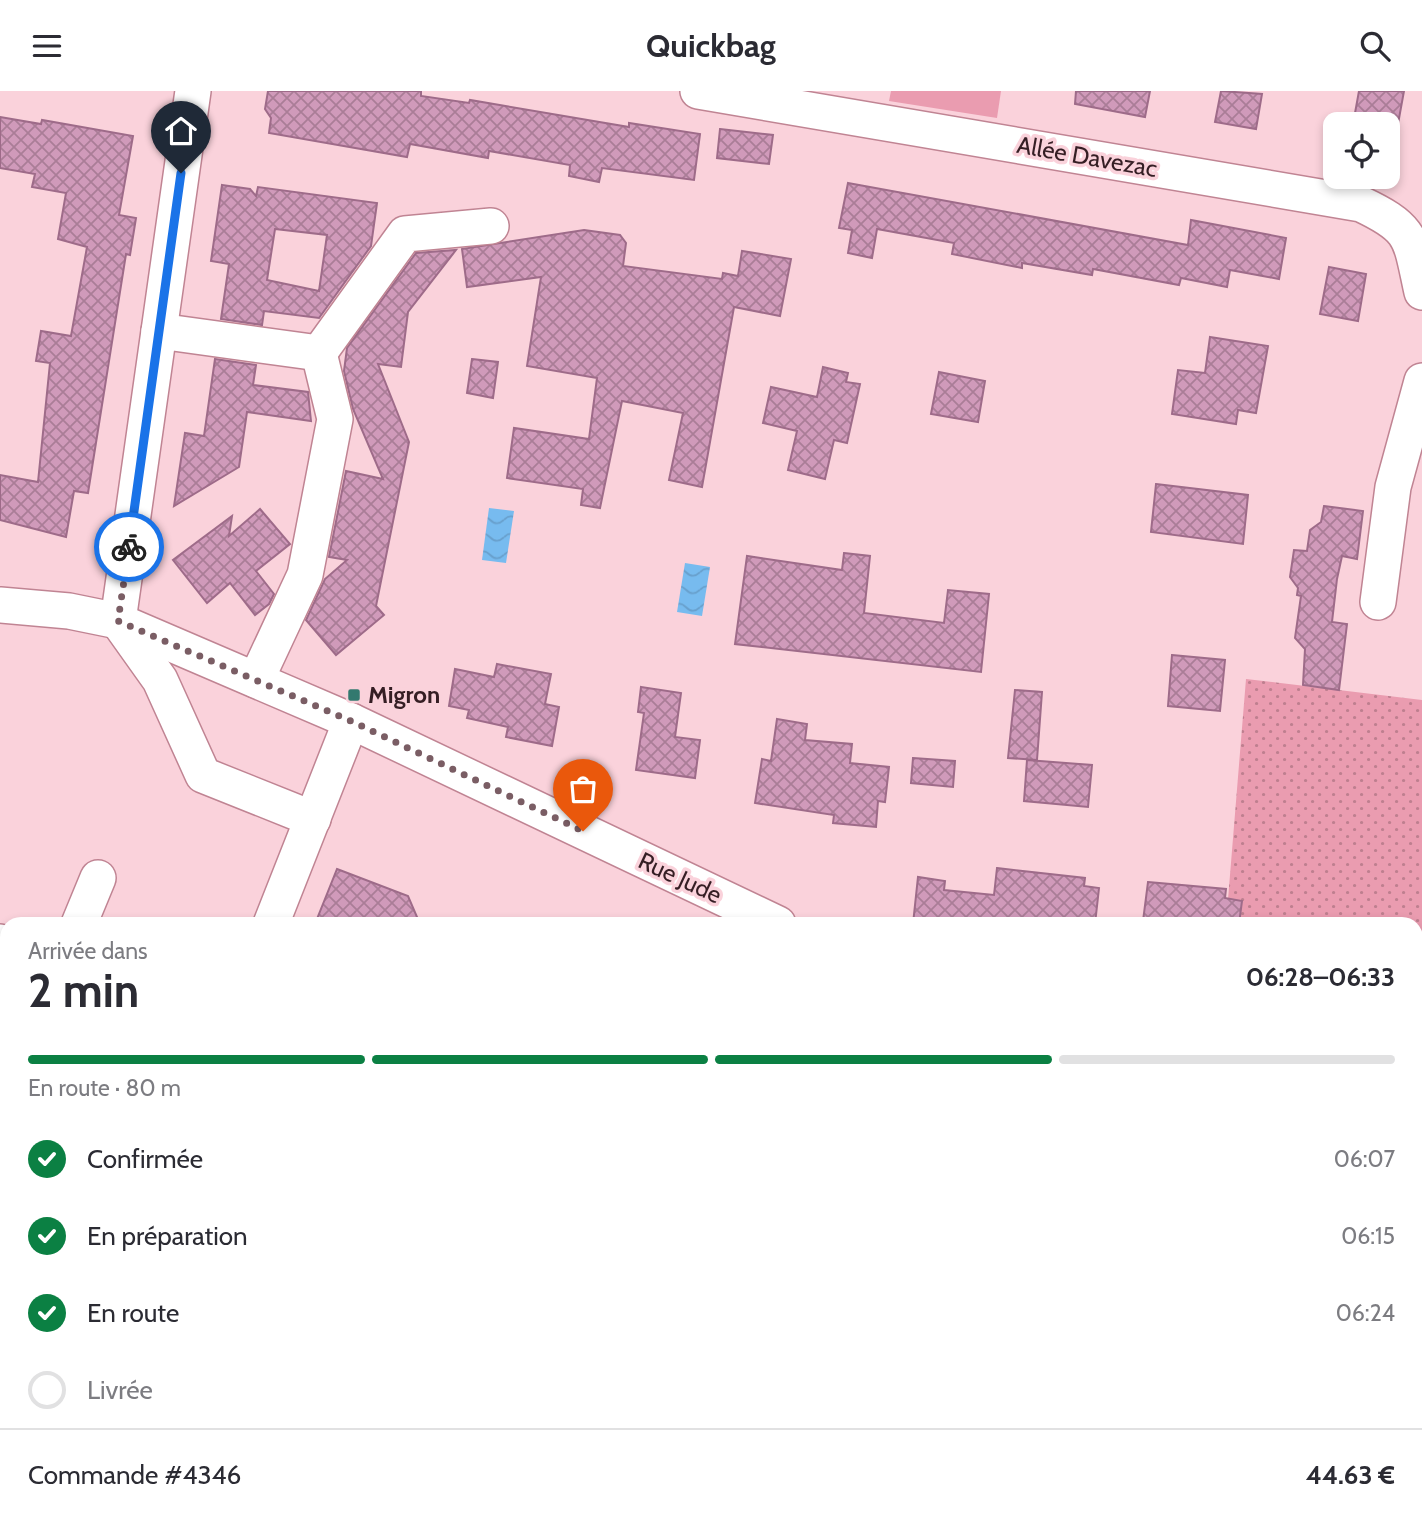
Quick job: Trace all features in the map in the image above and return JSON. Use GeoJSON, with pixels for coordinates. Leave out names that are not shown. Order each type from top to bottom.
{"type":"FeatureCollection","features":[{"type":"Feature","properties":{"kind":"street","name":"Allée Davezac"},"geometry":{"type":"LineString","coordinates":[[698,91],[1361,204],[1394,220],[1409,237],[1422,292]]}},
{"type":"Feature","properties":{"kind":"street"},"geometry":{"type":"LineString","coordinates":[[185,92],[159,331],[118,621],[160,680],[203,775],[313,819]]}},
{"type":"Feature","properties":{"kind":"street"},"geometry":{"type":"LineString","coordinates":[[318,353],[405,234],[491,226]]}},
{"type":"Feature","properties":{"kind":"street"},"geometry":{"type":"LineString","coordinates":[[159,331],[318,353]]}},
{"type":"Feature","properties":{"kind":"street"},"geometry":{"type":"LineString","coordinates":[[256,680],[305,575],[335,419],[318,353]]}},
{"type":"Feature","properties":{"kind":"street"},"geometry":{"type":"LineString","coordinates":[[1378,602],[1393,487],[1422,381]]}},
{"type":"Feature","properties":{"kind":"street","name":"Rue Jude"},"geometry":{"type":"LineString","coordinates":[[0,605],[69,611],[118,621],[351,721],[763,917]]}},
{"type":"Feature","properties":{"kind":"street"},"geometry":{"type":"LineString","coordinates":[[274,917],[351,721]]}},
{"type":"Feature","properties":{"kind":"street"},"geometry":{"type":"LineString","coordinates":[[82,917],[98,879]]}},
{"type":"Feature","properties":{"kind":"shaded area"},"geometry":{"type":"Polygon","coordinates":[[[891,91],[1001,91],[997,118],[889,101],[891,91]]]}},
{"type":"Feature","properties":{"kind":"shaded area"},"geometry":{"type":"Polygon","coordinates":[[[1246,679],[1422,700],[1422,917],[1227,917],[1246,679]]]}},
{"type":"Feature","properties":{"kind":"water"},"geometry":{"type":"Polygon","coordinates":[[[489,508],[514,511],[506,563],[482,560],[489,508]]]}},
{"type":"Feature","properties":{"kind":"water"},"geometry":{"type":"Polygon","coordinates":[[[685,563],[710,567],[702,616],[677,612],[685,563]]]}},
{"type":"Feature","properties":{"kind":"building"},"geometry":{"type":"Polygon","coordinates":[[[268,91],[421,91],[421,96],[469,103],[470,100],[629,127],[629,123],[700,134],[694,180],[602,168],[599,182],[569,176],[570,165],[489,151],[488,158],[410,144],[407,157],[269,133],[271,118],[265,109],[268,91]]]}},
{"type":"Feature","properties":{"kind":"building"},"geometry":{"type":"Polygon","coordinates":[[[1076,91],[1150,91],[1145,117],[1075,104],[1076,91]]]}},
{"type":"Feature","properties":{"kind":"building"},"geometry":{"type":"Polygon","coordinates":[[[1221,91],[1262,94],[1256,129],[1215,122],[1221,91]]]}},
{"type":"Feature","properties":{"kind":"building"},"geometry":{"type":"Polygon","coordinates":[[[1359,91],[1404,91],[1400,113],[1355,112],[1359,91]]]}},
{"type":"Feature","properties":{"kind":"building"},"geometry":{"type":"Polygon","coordinates":[[[0,117],[41,124],[42,120],[133,136],[119,215],[136,218],[130,255],[126,254],[88,493],[74,491],[66,537],[0,520],[0,475],[38,482],[50,363],[36,361],[41,331],[71,336],[87,247],[58,239],[66,193],[32,187],[35,174],[0,168],[0,117]]]}},
{"type":"Feature","properties":{"kind":"building"},"geometry":{"type":"Polygon","coordinates":[[[720,129],[773,135],[769,164],[717,158],[720,129]]]}},
{"type":"Feature","properties":{"kind":"building"},"geometry":{"type":"Polygon","coordinates":[[[848,183],[1188,245],[1191,220],[1286,238],[1279,279],[1230,270],[1227,287],[1181,278],[1179,285],[1093,269],[1092,275],[1022,263],[1022,268],[952,254],[954,243],[877,229],[872,258],[848,253],[852,230],[839,228],[848,183]]]}},
{"type":"Feature","properties":{"kind":"building"},"geometry":{"type":"Polygon","coordinates":[[[222,185],[250,189],[256,196],[258,187],[377,203],[371,246],[319,318],[264,311],[262,325],[221,319],[229,264],[211,261],[222,185]],[[275,229],[267,280],[319,291],[327,235],[275,229]]]}},
{"type":"Feature","properties":{"kind":"building"},"geometry":{"type":"Polygon","coordinates":[[[584,230],[620,235],[626,243],[623,266],[722,279],[723,273],[738,276],[742,251],[791,259],[780,316],[734,307],[702,487],[669,480],[683,413],[622,401],[600,508],[581,505],[583,489],[507,478],[514,428],[589,439],[597,378],[527,366],[541,277],[467,287],[462,249],[584,230]]]}},
{"type":"Feature","properties":{"kind":"building"},"geometry":{"type":"Polygon","coordinates":[[[456,250],[408,312],[401,367],[378,364],[409,442],[376,606],[384,615],[336,655],[306,620],[325,579],[347,560],[329,557],[346,471],[383,479],[353,409],[344,371],[347,348],[416,253],[456,250]]]}},
{"type":"Feature","properties":{"kind":"building"},"geometry":{"type":"Polygon","coordinates":[[[1329,267],[1366,274],[1358,321],[1320,314],[1329,267]]]}},
{"type":"Feature","properties":{"kind":"building"},"geometry":{"type":"Polygon","coordinates":[[[1210,337],[1268,346],[1256,413],[1238,410],[1236,424],[1172,414],[1178,370],[1205,373],[1210,337]]]}},
{"type":"Feature","properties":{"kind":"building"},"geometry":{"type":"Polygon","coordinates":[[[215,359],[256,365],[253,385],[308,392],[311,421],[247,412],[239,467],[174,506],[185,433],[204,436],[215,359]]]}},
{"type":"Feature","properties":{"kind":"building"},"geometry":{"type":"Polygon","coordinates":[[[472,359],[498,362],[493,398],[467,393],[472,359]]]}},
{"type":"Feature","properties":{"kind":"building"},"geometry":{"type":"Polygon","coordinates":[[[823,367],[848,373],[846,382],[860,384],[847,443],[834,440],[825,479],[788,470],[797,431],[763,423],[771,387],[817,397],[823,367]]]}},
{"type":"Feature","properties":{"kind":"building"},"geometry":{"type":"Polygon","coordinates":[[[939,372],[985,381],[978,422],[931,414],[939,372]]]}},
{"type":"Feature","properties":{"kind":"building"},"geometry":{"type":"Polygon","coordinates":[[[1156,484],[1248,495],[1243,544],[1151,532],[1156,484]]]}},
{"type":"Feature","properties":{"kind":"building"},"geometry":{"type":"Polygon","coordinates":[[[1324,506],[1363,511],[1357,559],[1342,556],[1337,579],[1332,622],[1347,624],[1339,690],[1303,685],[1305,649],[1295,638],[1301,596],[1297,595],[1298,588],[1290,577],[1294,550],[1307,551],[1310,530],[1321,522],[1324,506]]]}},
{"type":"Feature","properties":{"kind":"building"},"geometry":{"type":"Polygon","coordinates":[[[260,509],[290,544],[256,571],[274,594],[269,604],[255,615],[230,583],[207,603],[173,560],[232,516],[229,536],[260,509]]]}},
{"type":"Feature","properties":{"kind":"building"},"geometry":{"type":"Polygon","coordinates":[[[844,553],[870,556],[864,613],[944,623],[948,590],[989,594],[981,672],[735,644],[747,556],[842,570],[844,553]]]}},
{"type":"Feature","properties":{"kind":"building"},"geometry":{"type":"Polygon","coordinates":[[[1172,655],[1225,660],[1220,711],[1168,706],[1172,655]]]}},
{"type":"Feature","properties":{"kind":"building"},"geometry":{"type":"Polygon","coordinates":[[[497,664],[551,674],[545,704],[559,707],[552,746],[506,737],[508,727],[467,718],[469,710],[449,706],[455,669],[494,677],[497,664]]]}},
{"type":"Feature","properties":{"kind":"building"},"geometry":{"type":"Polygon","coordinates":[[[641,687],[681,693],[675,737],[700,740],[695,778],[636,770],[644,713],[638,712],[641,687]]]}},
{"type":"Feature","properties":{"kind":"building"},"geometry":{"type":"Polygon","coordinates":[[[1015,690],[1042,692],[1037,760],[1008,758],[1015,690]]]}},
{"type":"Feature","properties":{"kind":"building"},"geometry":{"type":"Polygon","coordinates":[[[777,719],[807,724],[805,740],[852,744],[850,763],[889,767],[885,802],[878,801],[876,827],[833,823],[834,815],[755,803],[762,759],[771,761],[777,719]]]}},
{"type":"Feature","properties":{"kind":"building"},"geometry":{"type":"Polygon","coordinates":[[[913,758],[955,761],[953,787],[911,783],[913,758]]]}},
{"type":"Feature","properties":{"kind":"building"},"geometry":{"type":"Polygon","coordinates":[[[1027,760],[1092,765],[1088,807],[1024,801],[1027,760]]]}},
{"type":"Feature","properties":{"kind":"building"},"geometry":{"type":"Polygon","coordinates":[[[997,868],[1085,878],[1084,886],[1099,888],[1096,917],[914,917],[918,877],[945,881],[944,890],[994,895],[997,868]]]}},
{"type":"Feature","properties":{"kind":"building"},"geometry":{"type":"Polygon","coordinates":[[[337,869],[408,896],[417,917],[318,917],[337,869]]]}},
{"type":"Feature","properties":{"kind":"building"},"geometry":{"type":"Polygon","coordinates":[[[1148,882],[1226,889],[1225,898],[1242,901],[1240,917],[1144,917],[1148,882]]]}},
{"type":"Feature","properties":{"kind":"way so far"},"geometry":{"type":"LineString","coordinates":[[129,547],[118,621],[351,721],[583,831]]}},
{"type":"Feature","properties":{"kind":"place","name":"Migron"},"geometry":{"type":"Point","coordinates":[354,695]}},
{"type":"Feature","properties":{"kind":"route"},"geometry":{"type":"LineString","coordinates":[[129,547],[181,173]]}}]}
